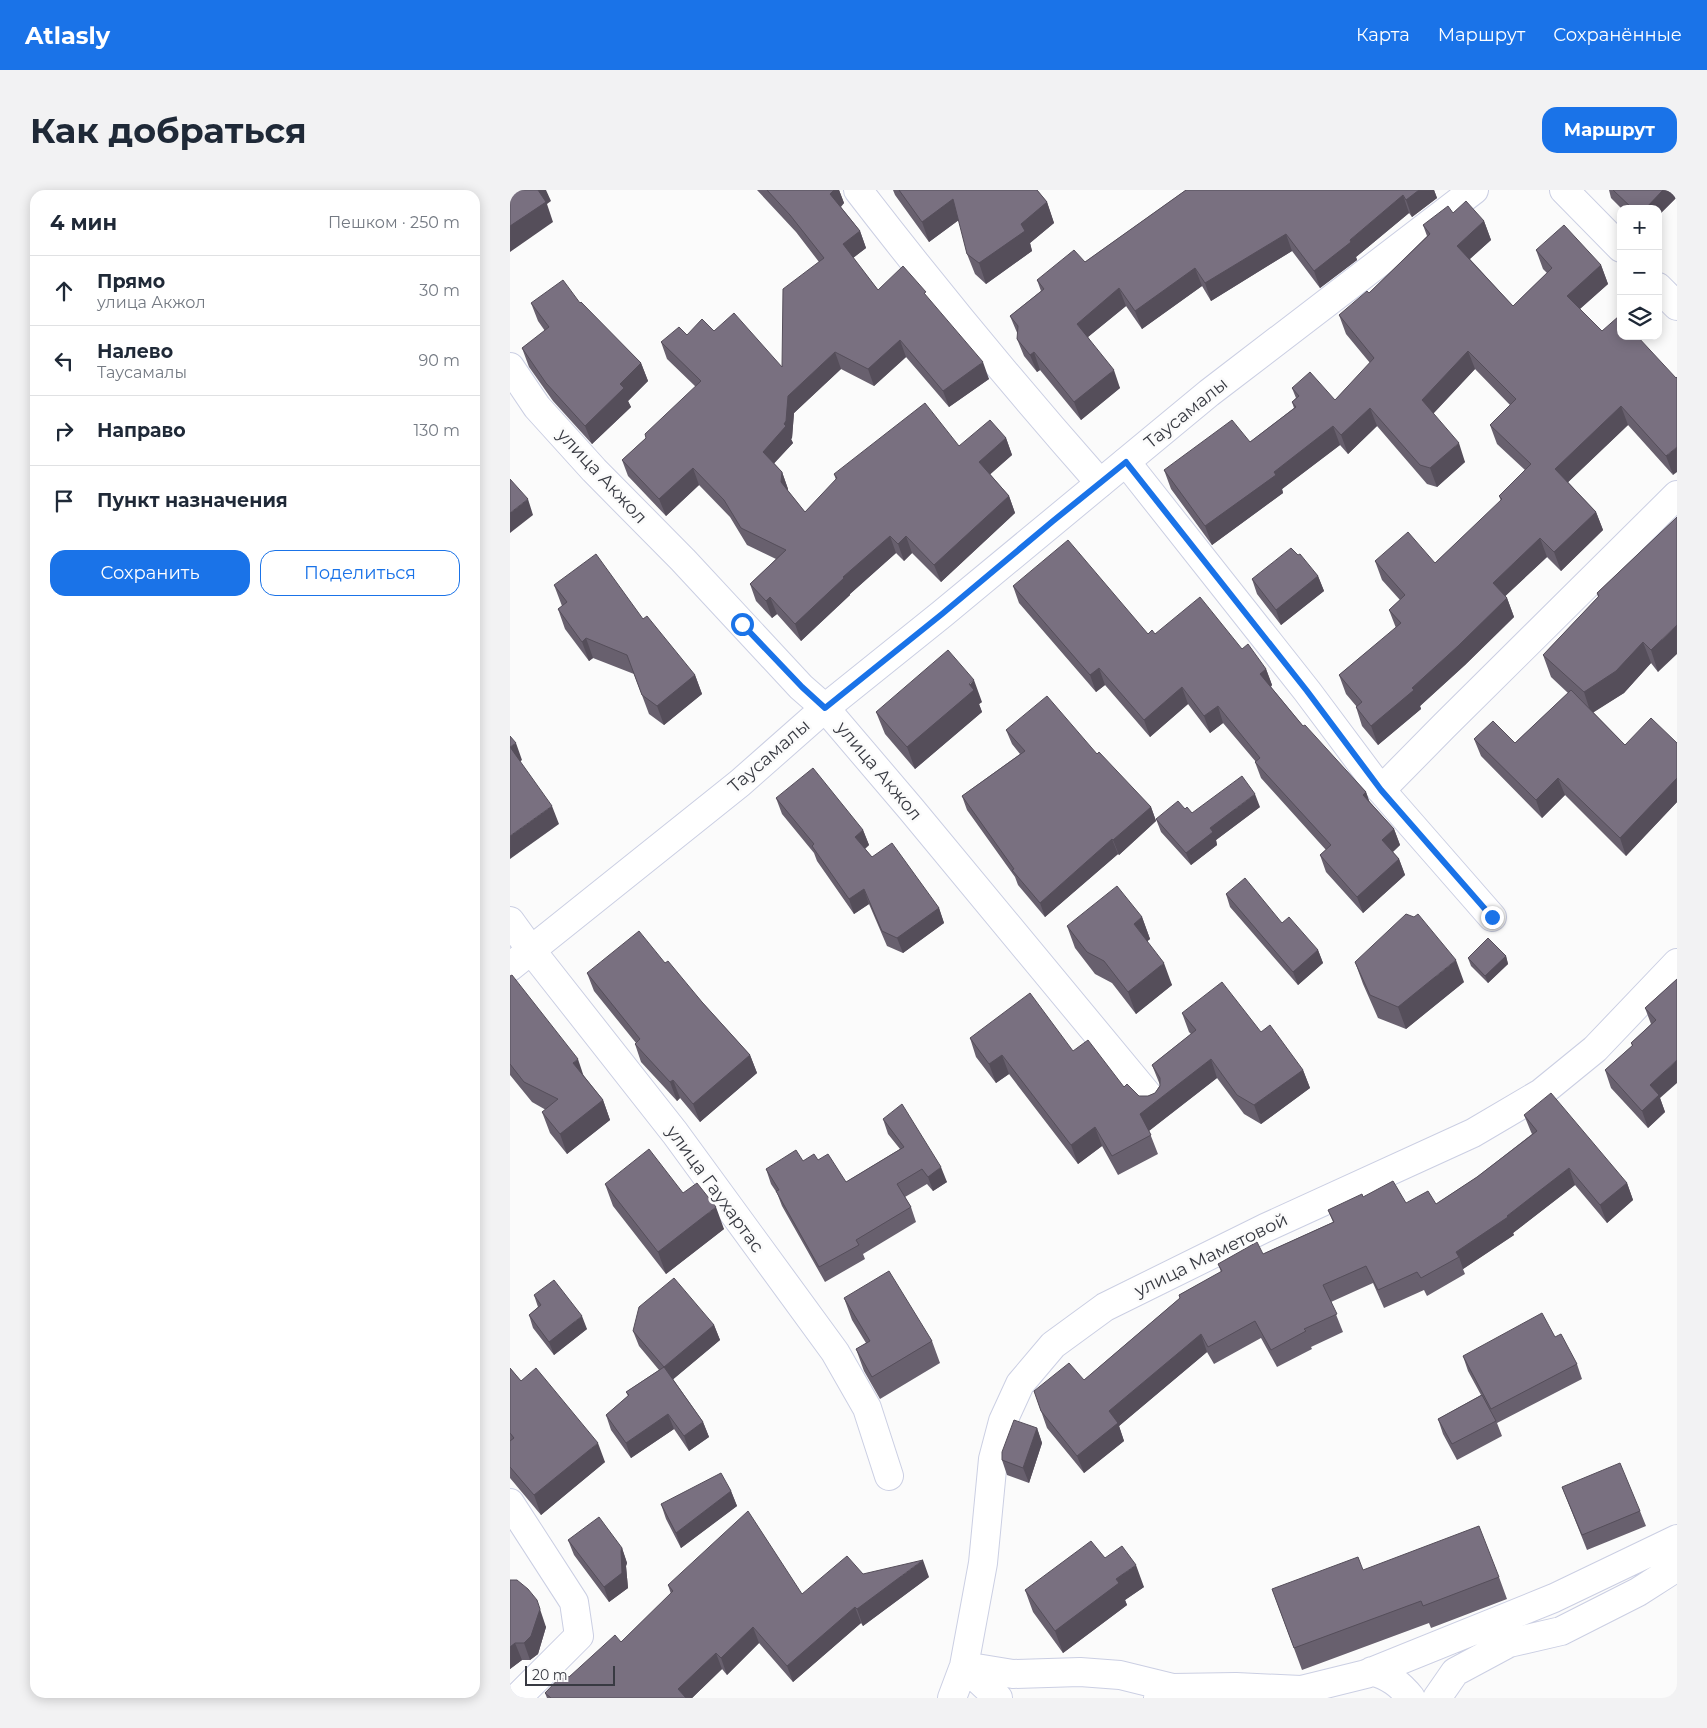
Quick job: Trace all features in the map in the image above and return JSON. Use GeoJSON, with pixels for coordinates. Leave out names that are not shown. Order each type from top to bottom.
{"type":"FeatureCollection","features":[{"type":"Feature","properties":{"kind":"street"},"geometry":{"type":"LineString","coordinates":[[858,190],[904,250],[1041,415],[1100,482]]}},
{"type":"Feature","properties":{"kind":"street","name":"Таусамалы"},"geometry":{"type":"LineString","coordinates":[[510,967],[740,783],[825,708],[942,614],[1209,392],[1474,190]]}},
{"type":"Feature","properties":{"kind":"street"},"geometry":{"type":"LineString","coordinates":[[1564,190],[1617,244]]}},
{"type":"Feature","properties":{"kind":"street"},"geometry":{"type":"LineString","coordinates":[[1662,291],[1677,306]]}},
{"type":"Feature","properties":{"kind":"street","name":"улица Акжол"},"geometry":{"type":"LineString","coordinates":[[510,367],[537,407],[594,470],[683,560],[802,687],[825,708],[1152,1100]]}},
{"type":"Feature","properties":{"kind":"street"},"geometry":{"type":"LineString","coordinates":[[1126,462],[1307,691],[1381,790],[1492,917]]}},
{"type":"Feature","properties":{"kind":"street"},"geometry":{"type":"LineString","coordinates":[[1381,790],[1677,494]]}},
{"type":"Feature","properties":{"kind":"street","name":"улица Гаухартас"},"geometry":{"type":"LineString","coordinates":[[510,920],[531,950],[675,1133],[835,1352],[867,1408],[889,1476]]}},
{"type":"Feature","properties":{"kind":"street","name":"улица Маметовой"},"geometry":{"type":"LineString","coordinates":[[952,1698],[964,1666],[982,1563],[993,1459],[1003,1421],[1020,1384],[1053,1345],[1105,1306],[1265,1228],[1474,1133],[1540,1093],[1595,1049],[1677,963]]}},
{"type":"Feature","properties":{"kind":"street"},"geometry":{"type":"LineString","coordinates":[[510,1503],[574,1602],[579,1636],[517,1698]]}},
{"type":"Feature","properties":{"kind":"street"},"geometry":{"type":"LineString","coordinates":[[964,1666],[1013,1674],[1080,1672],[1120,1675],[1175,1693],[1236,1687],[1301,1690],[1372,1671],[1554,1598],[1677,1539]]}},
{"type":"Feature","properties":{"kind":"street"},"geometry":{"type":"LineString","coordinates":[[1437,1698],[1455,1672],[1509,1643],[1561,1631],[1638,1592],[1677,1567]]}},
{"type":"Feature","properties":{"kind":"street"},"geometry":{"type":"LineString","coordinates":[[964,1666],[998,1698]]}},
{"type":"Feature","properties":{"kind":"street"},"geometry":{"type":"LineString","coordinates":[[1372,1671],[1385,1675],[1401,1686],[1411,1698]]}},
{"type":"Feature","properties":{"kind":"building"},"geometry":{"type":"Polygon","coordinates":[[[510,190],[538,190],[546,202],[510,226],[510,190]]]}},
{"type":"Feature","properties":{"kind":"building"},"geometry":{"type":"Polygon","coordinates":[[[767,190],[834,190],[830,194],[860,231],[843,244],[878,290],[903,266],[983,362],[943,391],[900,340],[868,369],[835,352],[788,396],[786,421],[784,424],[786,426],[763,452],[782,472],[781,482],[805,512],[837,478],[834,474],[925,403],[959,446],[990,420],[1006,438],[979,462],[1009,496],[934,565],[906,536],[898,544],[890,536],[843,577],[795,624],[770,597],[766,601],[750,584],[786,550],[741,528],[724,500],[693,468],[659,499],[622,460],[646,438],[645,434],[701,381],[661,342],[679,327],[687,335],[702,319],[714,331],[734,313],[782,367],[783,289],[824,258],[790,215],[767,190]]]}},
{"type":"Feature","properties":{"kind":"building"},"geometry":{"type":"Polygon","coordinates":[[[899,190],[1037,190],[1047,202],[1021,224],[1025,231],[979,263],[967,254],[953,199],[922,222],[899,190]]]}},
{"type":"Feature","properties":{"kind":"building"},"geometry":{"type":"Polygon","coordinates":[[[1186,190],[1419,190],[1406,200],[1403,195],[1350,240],[1351,242],[1314,271],[1286,234],[1205,283],[1195,268],[1135,311],[1119,288],[1077,324],[1114,370],[1074,402],[1034,352],[1030,355],[1017,339],[1018,326],[1010,316],[1044,289],[1037,280],[1074,250],[1085,262],[1186,190]]]}},
{"type":"Feature","properties":{"kind":"building"},"geometry":{"type":"Polygon","coordinates":[[[1613,190],[1663,190],[1649,205],[1629,205],[1613,190]]]}},
{"type":"Feature","properties":{"kind":"building"},"geometry":{"type":"Polygon","coordinates":[[[1466,201],[1484,221],[1457,246],[1513,306],[1552,268],[1536,250],[1564,225],[1601,265],[1567,296],[1602,331],[1617,318],[1617,340],[1641,340],[1677,377],[1677,447],[1666,456],[1621,406],[1555,469],[1596,512],[1554,552],[1540,538],[1493,583],[1507,598],[1412,688],[1414,690],[1371,726],[1356,707],[1362,702],[1339,675],[1401,623],[1389,610],[1405,595],[1375,561],[1408,532],[1435,563],[1502,499],[1499,496],[1531,464],[1490,425],[1516,399],[1468,351],[1422,400],[1459,443],[1430,468],[1420,465],[1370,408],[1341,435],[1333,426],[1274,472],[1276,475],[1205,526],[1164,470],[1232,420],[1250,442],[1296,407],[1292,402],[1299,396],[1292,388],[1310,372],[1335,400],[1374,358],[1339,315],[1367,291],[1369,293],[1430,234],[1423,225],[1448,206],[1453,213],[1466,201]]]}},
{"type":"Feature","properties":{"kind":"building"},"geometry":{"type":"Polygon","coordinates":[[[563,280],[580,303],[641,363],[620,384],[624,388],[585,426],[546,383],[522,348],[549,327],[531,303],[563,280]]]}},
{"type":"Feature","properties":{"kind":"building"},"geometry":{"type":"Polygon","coordinates":[[[510,479],[528,499],[510,513],[510,479]]]}},
{"type":"Feature","properties":{"kind":"building"},"geometry":{"type":"Polygon","coordinates":[[[1677,517],[1677,625],[1651,650],[1643,642],[1616,671],[1584,692],[1543,655],[1599,596],[1597,593],[1677,517]]]}},
{"type":"Feature","properties":{"kind":"building"},"geometry":{"type":"Polygon","coordinates":[[[1068,540],[1148,634],[1152,630],[1155,634],[1200,597],[1242,649],[1248,644],[1266,669],[1260,674],[1303,726],[1305,725],[1366,792],[1363,795],[1394,829],[1382,840],[1399,859],[1357,897],[1320,855],[1331,845],[1255,762],[1260,758],[1218,706],[1204,716],[1182,687],[1144,720],[1099,668],[1090,675],[1013,586],[1068,540]]]}},
{"type":"Feature","properties":{"kind":"building"},"geometry":{"type":"Polygon","coordinates":[[[1291,548],[1298,555],[1300,554],[1318,576],[1276,610],[1252,579],[1291,548]]]}},
{"type":"Feature","properties":{"kind":"building"},"geometry":{"type":"Polygon","coordinates":[[[596,554],[643,619],[647,616],[695,675],[657,706],[642,695],[627,655],[586,638],[582,642],[558,609],[567,602],[554,585],[596,554]]]}},
{"type":"Feature","properties":{"kind":"building"},"geometry":{"type":"Polygon","coordinates":[[[948,650],[974,680],[969,684],[974,690],[907,747],[876,712],[948,650]]]}},
{"type":"Feature","properties":{"kind":"building"},"geometry":{"type":"Polygon","coordinates":[[[1571,690],[1625,745],[1651,718],[1677,743],[1677,778],[1620,838],[1558,778],[1536,800],[1474,739],[1493,721],[1515,743],[1571,690]]]}},
{"type":"Feature","properties":{"kind":"building"},"geometry":{"type":"Polygon","coordinates":[[[1047,696],[1097,754],[1099,752],[1151,807],[1040,903],[1012,870],[1014,869],[962,796],[1025,751],[1006,730],[1047,696]]]}},
{"type":"Feature","properties":{"kind":"building"},"geometry":{"type":"Polygon","coordinates":[[[510,736],[516,743],[510,747],[510,736]]]}},
{"type":"Feature","properties":{"kind":"building"},"geometry":{"type":"Polygon","coordinates":[[[510,747],[552,806],[510,836],[510,747]]]}},
{"type":"Feature","properties":{"kind":"building"},"geometry":{"type":"Polygon","coordinates":[[[813,768],[863,830],[855,837],[872,857],[892,843],[939,908],[897,938],[882,931],[864,889],[849,899],[812,846],[814,844],[776,798],[813,768]]]}},
{"type":"Feature","properties":{"kind":"building"},"geometry":{"type":"Polygon","coordinates":[[[1242,776],[1255,794],[1210,828],[1213,832],[1186,853],[1156,819],[1178,801],[1185,809],[1187,807],[1192,813],[1242,776]]]}},
{"type":"Feature","properties":{"kind":"building"},"geometry":{"type":"Polygon","coordinates":[[[1245,878],[1282,923],[1289,917],[1318,950],[1293,972],[1226,894],[1245,878]]]}},
{"type":"Feature","properties":{"kind":"building"},"geometry":{"type":"Polygon","coordinates":[[[1117,886],[1142,917],[1134,924],[1164,963],[1128,992],[1104,961],[1087,952],[1067,926],[1117,886]]]}},
{"type":"Feature","properties":{"kind":"building"},"geometry":{"type":"Polygon","coordinates":[[[1406,914],[1414,917],[1418,914],[1456,960],[1398,1007],[1370,995],[1355,962],[1406,914]]]}},
{"type":"Feature","properties":{"kind":"building"},"geometry":{"type":"Polygon","coordinates":[[[639,931],[665,963],[668,961],[750,1055],[693,1104],[673,1080],[670,1082],[635,1044],[640,1039],[587,973],[639,931]]]}},
{"type":"Feature","properties":{"kind":"building"},"geometry":{"type":"Polygon","coordinates":[[[1488,938],[1506,956],[1485,976],[1468,958],[1488,938]]]}},
{"type":"Feature","properties":{"kind":"building"},"geometry":{"type":"Polygon","coordinates":[[[512,975],[578,1059],[573,1063],[603,1100],[560,1134],[542,1112],[558,1099],[524,1082],[510,1064],[510,976],[512,975]]]}},
{"type":"Feature","properties":{"kind":"building"},"geometry":{"type":"Polygon","coordinates":[[[1677,979],[1677,1060],[1650,1085],[1659,1095],[1642,1111],[1605,1070],[1633,1045],[1631,1043],[1656,1020],[1645,1008],[1677,979]]]}},
{"type":"Feature","properties":{"kind":"building"},"geometry":{"type":"Polygon","coordinates":[[[1222,982],[1261,1032],[1270,1025],[1303,1070],[1254,1105],[1237,1095],[1211,1059],[1140,1114],[1151,1135],[1112,1156],[1095,1127],[1071,1145],[1002,1055],[989,1064],[970,1038],[1030,993],[1073,1051],[1088,1040],[1124,1087],[1127,1084],[1139,1096],[1148,1096],[1155,1093],[1160,1086],[1160,1078],[1152,1065],[1196,1030],[1182,1013],[1222,982]]]}},
{"type":"Feature","properties":{"kind":"building"},"geometry":{"type":"Polygon","coordinates":[[[1551,1093],[1627,1183],[1600,1205],[1569,1168],[1508,1217],[1456,1252],[1459,1257],[1421,1278],[1417,1272],[1378,1290],[1366,1266],[1323,1285],[1337,1314],[1304,1329],[1306,1331],[1271,1350],[1255,1321],[1208,1347],[1201,1334],[1109,1411],[1118,1423],[1077,1456],[1041,1411],[1034,1391],[1069,1363],[1084,1380],[1180,1298],[1179,1295],[1222,1271],[1218,1264],[1257,1242],[1263,1254],[1334,1222],[1328,1210],[1362,1194],[1363,1197],[1393,1181],[1406,1203],[1428,1191],[1436,1204],[1477,1177],[1537,1131],[1524,1115],[1551,1093]]]}},
{"type":"Feature","properties":{"kind":"building"},"geometry":{"type":"Polygon","coordinates":[[[902,1104],[941,1167],[928,1177],[922,1169],[897,1184],[911,1207],[856,1240],[859,1245],[819,1267],[776,1191],[779,1190],[766,1169],[796,1150],[803,1161],[814,1154],[818,1160],[828,1154],[846,1182],[904,1147],[883,1119],[902,1104]]]}},
{"type":"Feature","properties":{"kind":"building"},"geometry":{"type":"Polygon","coordinates":[[[649,1149],[683,1193],[697,1183],[716,1207],[658,1252],[605,1184],[649,1149]]]}},
{"type":"Feature","properties":{"kind":"building"},"geometry":{"type":"Polygon","coordinates":[[[889,1271],[932,1341],[872,1377],[856,1349],[870,1341],[844,1298],[889,1271]]]}},
{"type":"Feature","properties":{"kind":"building"},"geometry":{"type":"Polygon","coordinates":[[[674,1278],[714,1325],[664,1367],[633,1331],[639,1307],[674,1278]]]}},
{"type":"Feature","properties":{"kind":"building"},"geometry":{"type":"Polygon","coordinates":[[[554,1280],[582,1316],[549,1342],[529,1315],[541,1305],[534,1295],[554,1280]]]}},
{"type":"Feature","properties":{"kind":"building"},"geometry":{"type":"Polygon","coordinates":[[[1542,1313],[1555,1337],[1561,1334],[1577,1364],[1491,1409],[1463,1356],[1542,1313]]]}},
{"type":"Feature","properties":{"kind":"building"},"geometry":{"type":"Polygon","coordinates":[[[664,1367],[703,1422],[684,1436],[668,1414],[626,1443],[606,1415],[629,1395],[626,1392],[664,1367]]]}},
{"type":"Feature","properties":{"kind":"building"},"geometry":{"type":"Polygon","coordinates":[[[510,1368],[521,1381],[536,1368],[598,1443],[534,1495],[510,1467],[510,1441],[514,1438],[510,1433],[510,1368]]]}},
{"type":"Feature","properties":{"kind":"building"},"geometry":{"type":"Polygon","coordinates":[[[1482,1395],[1496,1421],[1452,1444],[1438,1419],[1482,1395]]]}},
{"type":"Feature","properties":{"kind":"building"},"geometry":{"type":"Polygon","coordinates":[[[1014,1420],[1037,1428],[1023,1468],[1002,1460],[1002,1452],[1014,1420]]]}},
{"type":"Feature","properties":{"kind":"building"},"geometry":{"type":"Polygon","coordinates":[[[1620,1463],[1640,1511],[1582,1535],[1562,1487],[1620,1463]]]}},
{"type":"Feature","properties":{"kind":"building"},"geometry":{"type":"Polygon","coordinates":[[[721,1473],[731,1491],[676,1533],[661,1504],[721,1473]]]}},
{"type":"Feature","properties":{"kind":"building"},"geometry":{"type":"Polygon","coordinates":[[[748,1511],[802,1594],[847,1556],[863,1574],[923,1560],[857,1609],[855,1607],[787,1666],[753,1627],[721,1658],[716,1653],[678,1689],[686,1698],[551,1698],[545,1693],[564,1673],[569,1677],[615,1635],[621,1642],[673,1591],[668,1585],[748,1511]]]}},
{"type":"Feature","properties":{"kind":"building"},"geometry":{"type":"Polygon","coordinates":[[[599,1517],[622,1548],[622,1573],[604,1587],[568,1540],[599,1517]]]}},
{"type":"Feature","properties":{"kind":"building"},"geometry":{"type":"Polygon","coordinates":[[[1479,1526],[1499,1577],[1423,1606],[1421,1601],[1294,1648],[1272,1589],[1358,1557],[1363,1570],[1479,1526]]]}},
{"type":"Feature","properties":{"kind":"building"},"geometry":{"type":"Polygon","coordinates":[[[1091,1541],[1105,1558],[1122,1546],[1136,1565],[1116,1579],[1119,1583],[1055,1631],[1025,1590],[1091,1541]]]}},
{"type":"Feature","properties":{"kind":"building"},"geometry":{"type":"Polygon","coordinates":[[[510,1580],[517,1580],[528,1589],[537,1600],[540,1609],[531,1636],[524,1643],[515,1643],[510,1647],[510,1580]]]}},
{"type":"Feature","properties":{"kind":"route"},"geometry":{"type":"LineString","coordinates":[[742,624],[802,687],[825,708],[1126,462],[1307,691],[1381,790],[1492,917]]}}]}
